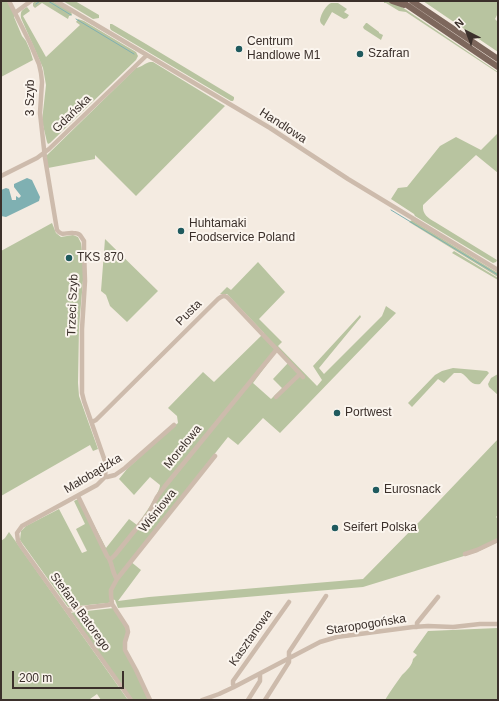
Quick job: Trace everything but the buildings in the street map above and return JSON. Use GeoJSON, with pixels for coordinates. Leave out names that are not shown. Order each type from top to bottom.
{"type":"FeatureCollection","features":[{"type":"Feature","properties":{"kind":"main road"},"geometry":{"type":"LineString","coordinates":[[392,1],[412,4],[498,67]]}},
{"type":"Feature","properties":{"kind":"main road"},"geometry":{"type":"LineString","coordinates":[[401,1],[412,4],[498,59]]}},
{"type":"Feature","properties":{"kind":"street","name":"3 Szyb"},"geometry":{"type":"LineString","coordinates":[[9,1],[16,12],[39,64],[42,82],[40,113],[44,153]]}},
{"type":"Feature","properties":{"kind":"street"},"geometry":{"type":"LineString","coordinates":[[16,12],[31,1]]}},
{"type":"Feature","properties":{"kind":"street","name":"Handlowa"},"geometry":{"type":"LineString","coordinates":[[56,1],[270,128],[348,179],[498,270]]}},
{"type":"Feature","properties":{"kind":"street","name":"Gdańska"},"geometry":{"type":"LineString","coordinates":[[1,176],[44,153],[147,55]]}},
{"type":"Feature","properties":{"kind":"street","name":"Trzeci Szyb"},"geometry":{"type":"LineString","coordinates":[[44,153],[57,230],[59,233],[63,234],[74,233],[80,235],[84,241],[85,281],[82,329],[82,393],[106,464],[105,477]]}},
{"type":"Feature","properties":{"kind":"street","name":"Pusta"},"geometry":{"type":"LineString","coordinates":[[92,422],[96,420],[218,299],[223,296],[226,296],[229,299],[301,375],[276,397]]}},
{"type":"Feature","properties":{"kind":"street","name":"Morelowa"},"geometry":{"type":"LineString","coordinates":[[110,560],[149,513],[157,497],[169,480],[277,350]]}},
{"type":"Feature","properties":{"kind":"street","name":"Małobądzka"},"geometry":{"type":"LineString","coordinates":[[17,533],[22,526],[97,485],[105,477],[115,475],[174,425]]}},
{"type":"Feature","properties":{"kind":"street","name":"Wiśniowa"},"geometry":{"type":"LineString","coordinates":[[117,579],[215,456]]}},
{"type":"Feature","properties":{"kind":"street"},"geometry":{"type":"LineString","coordinates":[[78,496],[110,560],[112,572],[117,579],[111,590],[112,604],[127,627],[128,632],[124,642],[125,650],[150,700]]}},
{"type":"Feature","properties":{"kind":"street","name":"Stefana Batorego"},"geometry":{"type":"LineString","coordinates":[[17,533],[18,541],[21,546],[131,700]]}},
{"type":"Feature","properties":{"kind":"street"},"geometry":{"type":"LineString","coordinates":[[465,554],[498,540]]}},
{"type":"Feature","properties":{"kind":"street"},"geometry":{"type":"LineString","coordinates":[[265,700],[289,662],[288,652],[326,596]]}},
{"type":"Feature","properties":{"kind":"street"},"geometry":{"type":"LineString","coordinates":[[417,627],[417,623],[438,597]]}},
{"type":"Feature","properties":{"kind":"street","name":"Kasztanowa"},"geometry":{"type":"LineString","coordinates":[[234,687],[233,681],[289,602]]}},
{"type":"Feature","properties":{"kind":"street"},"geometry":{"type":"LineString","coordinates":[[67,610],[112,604]]}},
{"type":"Feature","properties":{"kind":"street","name":"Staropogońska"},"geometry":{"type":"LineString","coordinates":[[202,700],[234,687],[320,642],[337,637],[428,626],[453,627],[498,624]]}},
{"type":"Feature","properties":{"kind":"street"},"geometry":{"type":"LineString","coordinates":[[248,700],[260,681],[260,674]]}},
{"type":"Feature","properties":{"kind":"green space"},"geometry":{"type":"Polygon","coordinates":[[[1,1],[7,1],[15,15],[14,17],[30,50],[33,60],[1,77],[1,1]]]}},
{"type":"Feature","properties":{"kind":"green space"},"geometry":{"type":"Polygon","coordinates":[[[35,1],[52,1],[71,11],[72,15],[69,16],[68,19],[42,3],[35,8],[33,3],[35,1]]]}},
{"type":"Feature","properties":{"kind":"green space"},"geometry":{"type":"Polygon","coordinates":[[[63,1],[75,1],[99,15],[99,18],[93,19],[63,1]]]}},
{"type":"Feature","properties":{"kind":"green space"},"geometry":{"type":"Polygon","coordinates":[[[384,1],[398,4],[498,73],[406,12],[399,11],[384,3],[384,1]]]}},
{"type":"Feature","properties":{"kind":"green space"},"geometry":{"type":"Polygon","coordinates":[[[423,1],[498,1],[498,13],[495,19],[498,22],[498,52],[423,1]]]}},
{"type":"Feature","properties":{"kind":"green space"},"geometry":{"type":"Polygon","coordinates":[[[331,3],[338,3],[347,9],[344,12],[349,15],[344,19],[332,12],[324,26],[320,20],[326,8],[331,3]]]}},
{"type":"Feature","properties":{"kind":"green space"},"geometry":{"type":"Polygon","coordinates":[[[27,7],[30,11],[23,16],[46,57],[80,25],[76,22],[78,19],[84,21],[136,52],[138,56],[136,60],[48,144],[42,121],[46,85],[43,68],[21,18],[22,11],[27,7]]]}},
{"type":"Feature","properties":{"kind":"green space"},"geometry":{"type":"Polygon","coordinates":[[[367,23],[383,35],[381,40],[364,29],[363,27],[367,23]]]}},
{"type":"Feature","properties":{"kind":"green space"},"geometry":{"type":"Polygon","coordinates":[[[110,24],[234,97],[233,101],[111,30],[110,24]]]}},
{"type":"Feature","properties":{"kind":"green space"},"geometry":{"type":"Polygon","coordinates":[[[153,62],[225,106],[136,196],[95,155],[95,159],[48,168],[46,156],[136,68],[153,62]]]}},
{"type":"Feature","properties":{"kind":"green space"},"geometry":{"type":"Polygon","coordinates":[[[498,133],[498,173],[476,155],[423,205],[423,211],[428,217],[497,260],[493,263],[415,216],[391,199],[398,188],[407,187],[440,146],[456,137],[481,150],[498,133]]]}},
{"type":"Feature","properties":{"kind":"green space"},"geometry":{"type":"Polygon","coordinates":[[[412,220],[498,273],[498,277],[409,222],[412,220]]]}},
{"type":"Feature","properties":{"kind":"green space"},"geometry":{"type":"Polygon","coordinates":[[[52,223],[56,233],[61,237],[73,235],[78,237],[81,243],[84,269],[79,327],[79,396],[98,449],[93,451],[90,445],[1,496],[1,251],[52,223]]]}},
{"type":"Feature","properties":{"kind":"green space"},"geometry":{"type":"Polygon","coordinates":[[[105,239],[158,291],[127,322],[110,306],[106,295],[101,291],[105,239]]]}},
{"type":"Feature","properties":{"kind":"green space"},"geometry":{"type":"Polygon","coordinates":[[[454,251],[498,278],[498,280],[452,253],[454,251]]]}},
{"type":"Feature","properties":{"kind":"green space"},"geometry":{"type":"Polygon","coordinates":[[[258,262],[285,292],[259,319],[282,342],[278,346],[317,386],[322,380],[313,366],[360,315],[361,317],[319,368],[324,374],[382,316],[386,306],[396,313],[280,433],[263,418],[238,445],[228,437],[130,561],[141,570],[118,601],[149,597],[363,579],[498,439],[498,515],[496,517],[498,519],[498,542],[477,552],[363,587],[118,608],[115,600],[111,599],[111,602],[108,603],[68,607],[20,540],[21,531],[26,526],[59,509],[82,553],[87,551],[76,529],[85,524],[74,501],[80,498],[106,548],[129,519],[137,525],[154,499],[160,485],[150,477],[134,495],[119,479],[127,469],[178,423],[177,416],[168,408],[203,372],[214,382],[264,333],[227,294],[220,294],[227,287],[231,290],[258,262]],[[277,351],[253,383],[271,399],[282,388],[273,379],[288,363],[277,351]]]}},
{"type":"Feature","properties":{"kind":"green space"},"geometry":{"type":"Polygon","coordinates":[[[453,368],[487,371],[489,373],[480,384],[474,384],[463,374],[454,373],[444,383],[438,379],[412,407],[408,403],[435,375],[453,368]]]}},
{"type":"Feature","properties":{"kind":"green space"},"geometry":{"type":"Polygon","coordinates":[[[498,374],[498,395],[489,387],[488,384],[491,378],[498,374]]]}},
{"type":"Feature","properties":{"kind":"green space"},"geometry":{"type":"Polygon","coordinates":[[[9,532],[128,700],[101,700],[97,694],[90,700],[1,700],[1,541],[9,532]]]}},
{"type":"Feature","properties":{"kind":"green space"},"geometry":{"type":"Polygon","coordinates":[[[114,608],[129,630],[125,650],[149,698],[146,700],[133,700],[69,613],[114,608]]]}},
{"type":"Feature","properties":{"kind":"green space"},"geometry":{"type":"Polygon","coordinates":[[[498,628],[498,700],[385,700],[417,655],[413,652],[428,631],[498,628]]]}},
{"type":"Feature","properties":{"kind":"water"},"geometry":{"type":"Polygon","coordinates":[[[27,178],[32,180],[40,197],[39,201],[6,217],[1,216],[1,190],[6,188],[9,189],[12,200],[16,200],[16,196],[19,198],[21,196],[14,187],[14,184],[27,178]]]}},
{"type":"Feature","properties":{"kind":"waterway"},"geometry":{"type":"LineString","coordinates":[[36,4],[40,1]]}},
{"type":"Feature","properties":{"kind":"waterway"},"geometry":{"type":"LineString","coordinates":[[48,1],[71,15]]}},
{"type":"Feature","properties":{"kind":"waterway"},"geometry":{"type":"LineString","coordinates":[[76,19],[134,54]]}},
{"type":"Feature","properties":{"kind":"waterway"},"geometry":{"type":"LineString","coordinates":[[391,210],[498,275]]}},
{"type":"Feature","properties":{"kind":"place","name":"Centrum Handlowe M1"},"geometry":{"type":"Point","coordinates":[239,49]}},
{"type":"Feature","properties":{"kind":"place","name":"Szafran"},"geometry":{"type":"Point","coordinates":[360,54]}},
{"type":"Feature","properties":{"kind":"place","name":"Huhtamaki Foodservice Poland"},"geometry":{"type":"Point","coordinates":[181,231]}},
{"type":"Feature","properties":{"kind":"place","name":"TKS 870"},"geometry":{"type":"Point","coordinates":[69,258]}},
{"type":"Feature","properties":{"kind":"place","name":"Portwest"},"geometry":{"type":"Point","coordinates":[337,413]}},
{"type":"Feature","properties":{"kind":"place","name":"Eurosnack"},"geometry":{"type":"Point","coordinates":[376,490]}},
{"type":"Feature","properties":{"kind":"place","name":"Seifert Polska"},"geometry":{"type":"Point","coordinates":[335,528]}}]}
